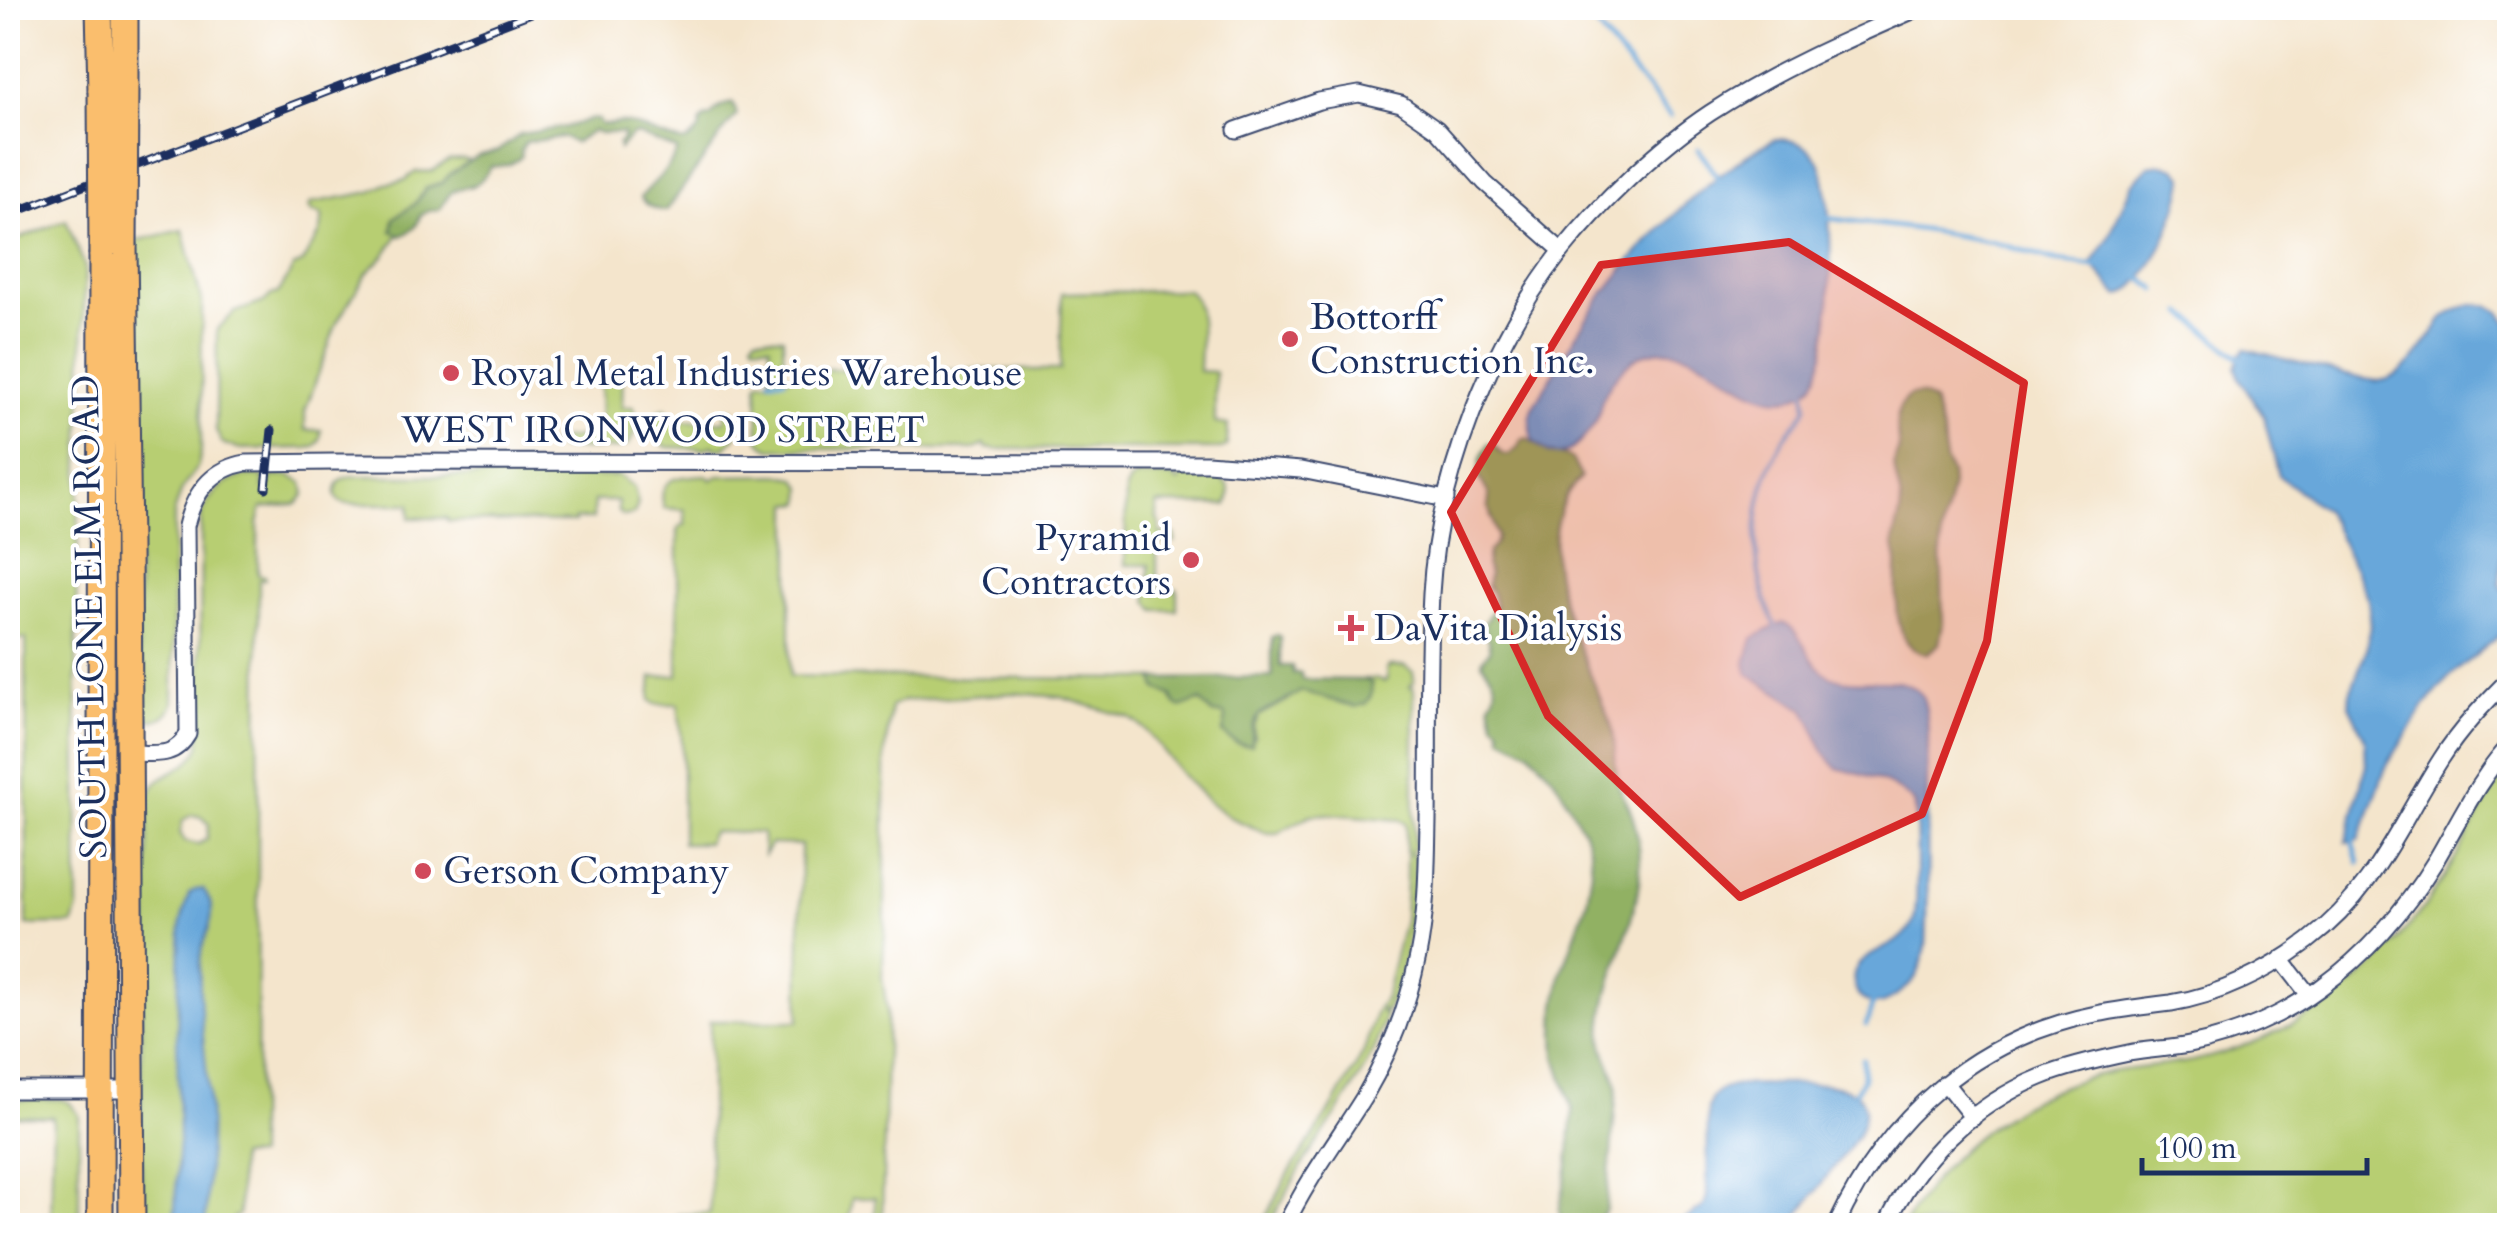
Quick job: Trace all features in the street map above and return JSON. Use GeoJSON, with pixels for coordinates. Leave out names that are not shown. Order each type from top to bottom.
{"type":"FeatureCollection","features":[{"type":"Feature","properties":{"kind":"main road","name":"SOUTH LONE ELM ROAD"},"geometry":{"type":"LineString","coordinates":[[100,8],[113,89]]}},
{"type":"Feature","properties":{"kind":"main road","name":"SOUTH LONE ELM ROAD"},"geometry":{"type":"LineString","coordinates":[[100,1226],[113,89],[125,8]]}},
{"type":"Feature","properties":{"kind":"main road","name":"SOUTH LONE ELM ROAD"},"geometry":{"type":"LineString","coordinates":[[113,250],[129,753],[132,1226]]}},
{"type":"Feature","properties":{"kind":"street"},"geometry":{"type":"LineString","coordinates":[[1285,1226],[1366,1094],[1392,1045],[1404,1011],[1424,912],[1434,556],[1446,498],[1482,390],[1518,318],[1562,251],[1670,142],[1795,65],[1919,8]]}},
{"type":"Feature","properties":{"kind":"street"},"geometry":{"type":"LineString","coordinates":[[1236,130],[1319,101],[1359,94],[1401,104],[1437,128],[1485,183],[1562,251]]}},
{"type":"Feature","properties":{"kind":"street","name":"WEST IRONWOOD STREET"},"geometry":{"type":"LineString","coordinates":[[129,753],[172,752],[188,734],[186,526],[198,494],[218,472],[233,465],[1207,463],[1301,470],[1446,498]]}},
{"type":"Feature","properties":{"kind":"street"},"geometry":{"type":"LineString","coordinates":[[1836,1226],[1859,1178],[1921,1102],[1989,1053],[2038,1030],[2092,1014],[2198,996],[2259,973],[2305,944],[2364,888],[2443,756],[2470,719],[2510,678]]}},
{"type":"Feature","properties":{"kind":"street"},"geometry":{"type":"LineString","coordinates":[[1886,1226],[1919,1170],[1940,1144],[2006,1095],[2041,1076],[2132,1052],[2191,1044],[2237,1031],[2282,1012],[2352,963],[2408,903],[2474,794],[2510,745]]}},
{"type":"Feature","properties":{"kind":"street"},"geometry":{"type":"LineString","coordinates":[[2281,958],[2309,995]]}},
{"type":"Feature","properties":{"kind":"street"},"geometry":{"type":"LineString","coordinates":[[1945,1083],[1973,1118]]}},
{"type":"Feature","properties":{"kind":"street"},"geometry":{"type":"LineString","coordinates":[[8,1090],[131,1090]]}},
{"type":"Feature","properties":{"kind":"highlighted area"},"geometry":{"type":"Polygon","coordinates":[[[1789,242],[2024,383],[1987,641],[1922,814],[1740,897],[1548,716],[1451,512],[1601,265],[1789,242]]]}},
{"type":"Feature","properties":{"kind":"green space"},"geometry":{"type":"Polygon","coordinates":[[[733,103],[737,115],[667,210],[652,207],[641,197],[677,150],[637,134],[619,149],[623,133],[593,131],[574,143],[563,137],[526,142],[522,156],[515,162],[491,166],[479,182],[454,191],[439,210],[427,211],[416,226],[401,236],[392,231],[394,218],[415,204],[426,188],[442,183],[480,155],[498,151],[521,134],[592,119],[607,125],[631,124],[686,141],[699,131],[704,118],[733,103]]]}},
{"type":"Feature","properties":{"kind":"green space"},"geometry":{"type":"Polygon","coordinates":[[[449,160],[470,161],[442,183],[426,189],[415,204],[394,218],[399,234],[367,273],[337,322],[305,411],[305,430],[321,430],[317,444],[308,448],[237,449],[222,443],[216,431],[217,329],[235,312],[278,293],[293,267],[303,263],[322,223],[322,215],[311,211],[311,203],[371,192],[405,180],[415,172],[432,171],[449,160]]]}},
{"type":"Feature","properties":{"kind":"green space"},"geometry":{"type":"Polygon","coordinates":[[[66,220],[85,267],[76,621],[78,908],[73,924],[27,925],[26,639],[8,639],[8,270],[10,242],[66,220]]]}},
{"type":"Feature","properties":{"kind":"green space"},"geometry":{"type":"Polygon","coordinates":[[[183,230],[202,303],[201,451],[198,466],[182,489],[174,513],[173,704],[163,717],[153,720],[139,712],[134,241],[183,230]]]}},
{"type":"Feature","properties":{"kind":"green space"},"geometry":{"type":"Polygon","coordinates":[[[1188,290],[1200,317],[1199,371],[1215,372],[1215,423],[1228,425],[1227,445],[1222,449],[994,449],[985,445],[975,449],[773,449],[759,439],[760,381],[784,380],[805,369],[1060,370],[1062,293],[1188,290]]]}},
{"type":"Feature","properties":{"kind":"green space"},"geometry":{"type":"Polygon","coordinates":[[[756,336],[783,337],[784,378],[770,378],[770,345],[755,344],[756,336]]]}},
{"type":"Feature","properties":{"kind":"green space"},"geometry":{"type":"Polygon","coordinates":[[[623,373],[622,407],[635,410],[635,434],[628,445],[616,449],[560,449],[550,443],[601,435],[600,374],[623,373]]]}},
{"type":"Feature","properties":{"kind":"green space"},"geometry":{"type":"Polygon","coordinates":[[[1910,395],[1921,395],[1933,402],[1952,485],[1941,536],[1943,624],[1939,644],[1927,654],[1915,650],[1907,641],[1897,604],[1894,542],[1901,503],[1895,469],[1899,450],[1897,420],[1900,406],[1910,395]]]}},
{"type":"Feature","properties":{"kind":"green space"},"geometry":{"type":"Polygon","coordinates":[[[665,409],[669,421],[725,421],[726,410],[732,410],[737,415],[736,437],[725,448],[666,447],[655,427],[656,416],[665,409]]]}},
{"type":"Feature","properties":{"kind":"green space"},"geometry":{"type":"Polygon","coordinates":[[[1527,438],[1549,453],[1572,459],[1581,477],[1564,501],[1556,527],[1554,556],[1567,616],[1612,726],[1617,778],[1633,817],[1639,851],[1637,896],[1603,1018],[1603,1043],[1617,1087],[1606,1210],[1593,1223],[1584,1225],[1565,1225],[1559,1212],[1573,1110],[1556,1057],[1555,1035],[1561,975],[1587,901],[1592,870],[1590,851],[1584,831],[1554,778],[1529,751],[1502,737],[1490,703],[1494,681],[1482,663],[1490,650],[1484,623],[1495,606],[1487,586],[1486,566],[1497,536],[1488,506],[1489,495],[1478,475],[1481,458],[1488,444],[1509,455],[1527,438]]]}},
{"type":"Feature","properties":{"kind":"green space"},"geometry":{"type":"Polygon","coordinates":[[[706,475],[711,480],[718,476],[780,475],[796,478],[803,488],[802,503],[790,504],[790,676],[1154,679],[1167,694],[1201,701],[1212,714],[1223,714],[1223,733],[1254,737],[1253,727],[1259,715],[1293,694],[1302,691],[1329,698],[1366,680],[1363,679],[1384,682],[1389,666],[1405,666],[1413,672],[1410,687],[1414,692],[1414,847],[1410,854],[1414,855],[1414,890],[1399,978],[1386,1011],[1382,1009],[1385,1014],[1380,1033],[1362,1072],[1269,1225],[1262,1225],[1289,1173],[1355,1068],[1385,997],[1404,920],[1406,824],[1400,820],[1311,815],[1277,833],[1266,833],[1231,818],[1210,803],[1146,730],[1130,718],[1060,697],[1014,693],[903,701],[891,707],[885,751],[882,977],[887,1009],[882,1225],[875,1225],[875,1198],[852,1198],[849,1217],[842,1225],[679,1225],[677,1215],[710,1213],[710,1021],[799,1021],[801,845],[771,844],[764,855],[762,833],[712,832],[707,843],[682,843],[678,704],[655,704],[650,700],[652,677],[678,675],[678,529],[685,525],[685,510],[664,508],[662,497],[667,483],[673,480],[706,475]]]}},
{"type":"Feature","properties":{"kind":"green space"},"geometry":{"type":"Polygon","coordinates":[[[264,476],[263,488],[269,489],[271,476],[290,476],[303,483],[305,494],[297,504],[262,508],[258,524],[258,575],[265,579],[259,580],[257,1156],[239,1157],[239,1215],[234,1217],[233,1225],[141,1226],[141,966],[148,936],[148,800],[158,781],[187,763],[200,746],[201,516],[212,495],[235,479],[264,476]],[[192,815],[183,820],[180,833],[185,841],[199,844],[207,839],[209,824],[192,815]]]}},
{"type":"Feature","properties":{"kind":"green space"},"geometry":{"type":"Polygon","coordinates":[[[351,476],[619,476],[634,487],[638,504],[634,514],[624,516],[618,512],[618,501],[594,501],[593,519],[575,522],[410,518],[410,504],[340,502],[337,485],[351,476]]]}},
{"type":"Feature","properties":{"kind":"green space"},"geometry":{"type":"Polygon","coordinates":[[[1138,476],[1175,477],[1176,481],[1183,476],[1210,477],[1228,487],[1227,505],[1157,504],[1160,534],[1175,535],[1175,542],[1157,543],[1157,589],[1177,589],[1177,610],[1155,610],[1148,601],[1149,565],[1125,565],[1126,489],[1138,476]]]}},
{"type":"Feature","properties":{"kind":"green space"},"geometry":{"type":"Polygon","coordinates":[[[1277,635],[1280,666],[1292,666],[1293,673],[1301,673],[1302,679],[1366,680],[1372,684],[1371,696],[1365,704],[1355,707],[1302,691],[1259,715],[1253,727],[1252,745],[1248,745],[1236,743],[1223,733],[1223,714],[1212,714],[1201,701],[1177,706],[1171,695],[1157,689],[1154,679],[1272,677],[1272,637],[1277,635]]]}},
{"type":"Feature","properties":{"kind":"green space"},"geometry":{"type":"Polygon","coordinates":[[[2509,768],[2509,1225],[1904,1225],[1942,1171],[1965,1147],[2017,1108],[2078,1081],[2110,1072],[2193,1061],[2244,1046],[2294,1023],[2345,990],[2382,958],[2428,901],[2509,768]]]}},
{"type":"Feature","properties":{"kind":"green space"},"geometry":{"type":"Polygon","coordinates":[[[8,1100],[69,1102],[79,1115],[79,1225],[51,1225],[53,1117],[8,1116],[8,1100]]]}},
{"type":"Feature","properties":{"kind":"water"},"geometry":{"type":"Polygon","coordinates":[[[1776,139],[1798,143],[1812,152],[1823,173],[1827,201],[1829,312],[1819,372],[1811,387],[1791,398],[1771,398],[1689,356],[1667,350],[1644,354],[1615,378],[1596,420],[1580,442],[1558,454],[1543,449],[1532,440],[1530,417],[1534,405],[1608,289],[1674,215],[1726,171],[1776,139]]]}},
{"type":"Feature","properties":{"kind":"water"},"geometry":{"type":"Polygon","coordinates":[[[2163,164],[2176,168],[2184,177],[2177,208],[2153,262],[2131,289],[2119,296],[2091,265],[2108,239],[2132,184],[2149,166],[2163,164]]]}},
{"type":"Feature","properties":{"kind":"water"},"geometry":{"type":"Polygon","coordinates":[[[2473,304],[2500,312],[2509,324],[2509,386],[2502,421],[2500,583],[2509,600],[2509,628],[2448,678],[2424,707],[2386,767],[2359,840],[2346,842],[2366,765],[2365,739],[2349,705],[2371,625],[2368,600],[2324,510],[2279,476],[2264,417],[2236,367],[2246,349],[2363,379],[2389,379],[2408,366],[2443,319],[2473,304]]]}},
{"type":"Feature","properties":{"kind":"water"},"geometry":{"type":"Polygon","coordinates":[[[1783,622],[1827,674],[1848,681],[1894,681],[1905,684],[1924,699],[1928,732],[1926,946],[1912,982],[1881,1004],[1860,997],[1853,977],[1865,959],[1898,940],[1914,920],[1914,803],[1888,784],[1837,768],[1826,755],[1804,709],[1748,674],[1746,662],[1753,638],[1783,622]]]}},
{"type":"Feature","properties":{"kind":"water"},"geometry":{"type":"Polygon","coordinates":[[[203,889],[212,908],[200,962],[209,1116],[205,1225],[174,1225],[179,1139],[181,922],[189,894],[203,889]]]}},
{"type":"Feature","properties":{"kind":"water"},"geometry":{"type":"Polygon","coordinates":[[[1823,1084],[1854,1092],[1863,1104],[1863,1123],[1791,1225],[1677,1225],[1704,1206],[1707,1196],[1708,1108],[1715,1095],[1743,1085],[1823,1084]]]}},
{"type":"Feature","properties":{"kind":"waterway"},"geometry":{"type":"LineString","coordinates":[[1581,8],[1670,116]]}},
{"type":"Feature","properties":{"kind":"waterway"},"geometry":{"type":"LineString","coordinates":[[1698,149],[1721,182]]}},
{"type":"Feature","properties":{"kind":"waterway"},"geometry":{"type":"LineString","coordinates":[[1826,218],[1994,242],[2057,261],[2095,266]]}},
{"type":"Feature","properties":{"kind":"waterway"},"geometry":{"type":"LineString","coordinates":[[2139,277],[2157,290]]}},
{"type":"Feature","properties":{"kind":"waterway"},"geometry":{"type":"LineString","coordinates":[[2184,313],[2241,359]]}},
{"type":"Feature","properties":{"kind":"waterway"},"geometry":{"type":"LineString","coordinates":[[770,379],[784,379]]}},
{"type":"Feature","properties":{"kind":"waterway"},"geometry":{"type":"LineString","coordinates":[[1777,628],[1757,560],[1758,513],[1780,445],[1807,407],[1804,386]]}},
{"type":"Feature","properties":{"kind":"waterway"},"geometry":{"type":"LineString","coordinates":[[2354,837],[2359,863]]}},
{"type":"Feature","properties":{"kind":"waterway"},"geometry":{"type":"LineString","coordinates":[[1866,1025],[1874,999]]}},
{"type":"Feature","properties":{"kind":"waterway"},"geometry":{"type":"LineString","coordinates":[[1852,1098],[1863,1079],[1863,1059]]}},
{"type":"Feature","properties":{"kind":"railway"},"geometry":{"type":"LineString","coordinates":[[8,215],[544,8]]}},
{"type":"Feature","properties":{"kind":"railway"},"geometry":{"type":"LineString","coordinates":[[266,488],[272,430]]}},
{"type":"Feature","properties":{"kind":"place","name":"Bottorff Construction Inc."},"geometry":{"type":"Point","coordinates":[1290,339]}},
{"type":"Feature","properties":{"kind":"place","name":"Royal Metal Industries Warehouse"},"geometry":{"type":"Point","coordinates":[451,373]}},
{"type":"Feature","properties":{"kind":"place","name":"Pyramid Contractors"},"geometry":{"type":"Point","coordinates":[1191,560]}},
{"type":"Feature","properties":{"kind":"place","name":"DaVita Dialysis"},"geometry":{"type":"Point","coordinates":[1351,628]}},
{"type":"Feature","properties":{"kind":"place","name":"Gerson Company"},"geometry":{"type":"Point","coordinates":[423,871]}}]}
